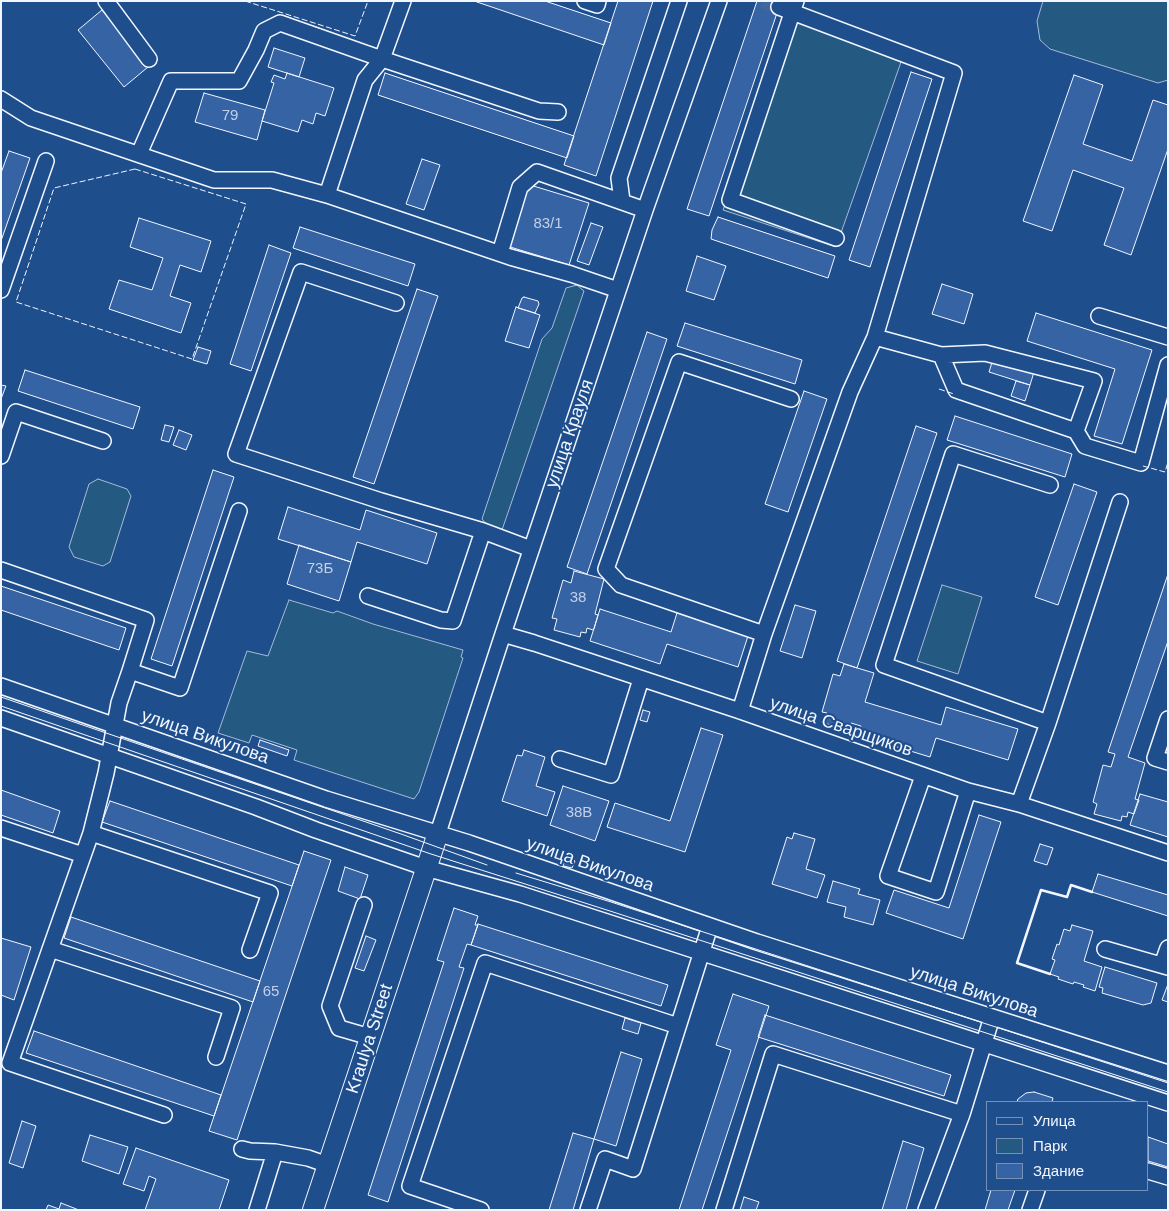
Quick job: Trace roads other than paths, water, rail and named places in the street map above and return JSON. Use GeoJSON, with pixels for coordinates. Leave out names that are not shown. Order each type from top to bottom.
{"type":"FeatureCollection","features":[{"type":"Feature","properties":{"kind":"main road","name":"улица Крауля"},"geometry":{"type":"LineString","coordinates":[[426,868],[438,833]]}},
{"type":"Feature","properties":{"kind":"main road","name":"Kraulya Street"},"geometry":{"type":"LineString","coordinates":[[313,1210],[426,868]]}},
{"type":"Feature","properties":{"kind":"street"},"geometry":{"type":"LineString","coordinates":[[106,1],[149,59]]}},
{"type":"Feature","properties":{"kind":"street"},"geometry":{"type":"LineString","coordinates":[[327,195],[365,80],[382,59],[403,1]]}},
{"type":"Feature","properties":{"kind":"street"},"geometry":{"type":"LineString","coordinates":[[585,1],[597,5],[598,1]]}},
{"type":"Feature","properties":{"kind":"street"},"geometry":{"type":"LineString","coordinates":[[622,202],[619,178],[679,1]]}},
{"type":"Feature","properties":{"kind":"street","name":"улица Крауля"},"geometry":{"type":"LineString","coordinates":[[438,833],[502,634],[645,210],[719,1]]}},
{"type":"Feature","properties":{"kind":"street"},"geometry":{"type":"LineString","coordinates":[[740,711],[764,634],[850,392],[875,337],[954,73],[789,7],[730,200],[836,238]]}},
{"type":"Feature","properties":{"kind":"street"},"geometry":{"type":"LineString","coordinates":[[140,155],[170,81],[240,81],[264,31],[280,23],[539,111],[558,112]]}},
{"type":"Feature","properties":{"kind":"street"},"geometry":{"type":"LineString","coordinates":[[1,99],[31,118],[214,180],[272,180],[327,195],[510,257],[571,274],[618,290]]}},
{"type":"Feature","properties":{"kind":"street"},"geometry":{"type":"LineString","coordinates":[[1,290],[46,161]]}},
{"type":"Feature","properties":{"kind":"street"},"geometry":{"type":"LineString","coordinates":[[500,253],[520,187],[537,172],[645,210]]}},
{"type":"Feature","properties":{"kind":"street"},"geometry":{"type":"LineString","coordinates":[[396,303],[301,272],[236,454],[381,501],[483,531],[531,549]]}},
{"type":"Feature","properties":{"kind":"street"},"geometry":{"type":"LineString","coordinates":[[1099,316],[1168,337]]}},
{"type":"Feature","properties":{"kind":"street"},"geometry":{"type":"LineString","coordinates":[[875,337],[941,355],[985,353],[1094,381],[1076,431]]}},
{"type":"Feature","properties":{"kind":"street"},"geometry":{"type":"LineString","coordinates":[[941,355],[956,390],[1076,431],[1085,446],[1141,462],[1167,370]]}},
{"type":"Feature","properties":{"kind":"street"},"geometry":{"type":"LineString","coordinates":[[764,634],[621,585],[606,569],[680,362],[791,399]]}},
{"type":"Feature","properties":{"kind":"street"},"geometry":{"type":"LineString","coordinates":[[1,456],[16,412],[103,441]]}},
{"type":"Feature","properties":{"kind":"street"},"geometry":{"type":"LineString","coordinates":[[1048,723],[884,665],[953,454],[1050,485]]}},
{"type":"Feature","properties":{"kind":"street"},"geometry":{"type":"LineString","coordinates":[[1019,804],[1048,723],[1120,502]]}},
{"type":"Feature","properties":{"kind":"street"},"geometry":{"type":"LineString","coordinates":[[130,671],[180,688],[239,511]]}},
{"type":"Feature","properties":{"kind":"street"},"geometry":{"type":"LineString","coordinates":[[368,596],[441,620],[453,621],[483,531]]}},
{"type":"Feature","properties":{"kind":"street"},"geometry":{"type":"LineString","coordinates":[[1,570],[146,620],[119,703],[110,756],[91,833],[10,1063],[164,1115]]}},
{"type":"Feature","properties":{"kind":"street","name":"улица Сварщиков"},"geometry":{"type":"LineString","coordinates":[[502,634],[740,711],[968,791],[1019,804],[1168,854]]}},
{"type":"Feature","properties":{"kind":"street"},"geometry":{"type":"LineString","coordinates":[[560,759],[611,776],[641,679]]}},
{"type":"Feature","properties":{"kind":"street","name":"улица Викулова"},"geometry":{"type":"LineString","coordinates":[[1,686],[326,798],[469,843],[710,926],[1168,1073]]}},
{"type":"Feature","properties":{"kind":"street"},"geometry":{"type":"LineString","coordinates":[[1,718],[426,868],[520,894],[1168,1103]]}},
{"type":"Feature","properties":{"kind":"street"},"geometry":{"type":"LineString","coordinates":[[1168,719],[1156,758],[1168,762]]}},
{"type":"Feature","properties":{"kind":"street"},"geometry":{"type":"LineString","coordinates":[[923,776],[888,876],[936,892],[968,791]]}},
{"type":"Feature","properties":{"kind":"street"},"geometry":{"type":"LineString","coordinates":[[1,828],[83,855]]}},
{"type":"Feature","properties":{"kind":"street"},"geometry":{"type":"LineString","coordinates":[[91,833],[270,893],[250,950]]}},
{"type":"Feature","properties":{"kind":"street"},"geometry":{"type":"LineString","coordinates":[[364,905],[330,1006],[339,1028],[370,1037]]}},
{"type":"Feature","properties":{"kind":"street"},"geometry":{"type":"LineString","coordinates":[[588,1210],[605,1158],[633,1169],[710,926]]}},
{"type":"Feature","properties":{"kind":"street"},"geometry":{"type":"LineString","coordinates":[[1105,949],[1165,966],[1168,948]]}},
{"type":"Feature","properties":{"kind":"street"},"geometry":{"type":"LineString","coordinates":[[50,949],[232,1008],[216,1057]]}},
{"type":"Feature","properties":{"kind":"street"},"geometry":{"type":"LineString","coordinates":[[481,1210],[410,1186],[484,963],[678,1026]]}},
{"type":"Feature","properties":{"kind":"street"},"geometry":{"type":"LineString","coordinates":[[926,1210],[962,1114],[992,1017]]}},
{"type":"Feature","properties":{"kind":"street"},"geometry":{"type":"LineString","coordinates":[[724,1210],[773,1054],[962,1114]]}},
{"type":"Feature","properties":{"kind":"street"},"geometry":{"type":"LineString","coordinates":[[242,1149],[250,1152],[275,1152],[308,1158],[328,1166]]}},
{"type":"Feature","properties":{"kind":"street"},"geometry":{"type":"LineString","coordinates":[[257,1210],[275,1152]]}},
{"type":"Feature","properties":{"kind":"street"},"geometry":{"type":"LineString","coordinates":[[1149,1170],[1168,1177]]}},
{"type":"Feature","properties":{"kind":"street"},"geometry":{"type":"LineString","coordinates":[[1030,1210],[1037,1191]]}},
{"type":"Feature","properties":{"kind":"tunnel"},"geometry":{"type":"LineString","coordinates":[[762,1],[779,7]]}},
{"type":"Feature","properties":{"kind":"tram line"},"geometry":{"type":"LineString","coordinates":[[1,697],[487,865]]}},
{"type":"Feature","properties":{"kind":"tram line"},"geometry":{"type":"LineString","coordinates":[[1,706],[431,854],[1168,1092]]}},
{"type":"Feature","properties":{"kind":"tram line"},"geometry":{"type":"LineString","coordinates":[[516,873],[611,902],[1168,1083]]}}]}
